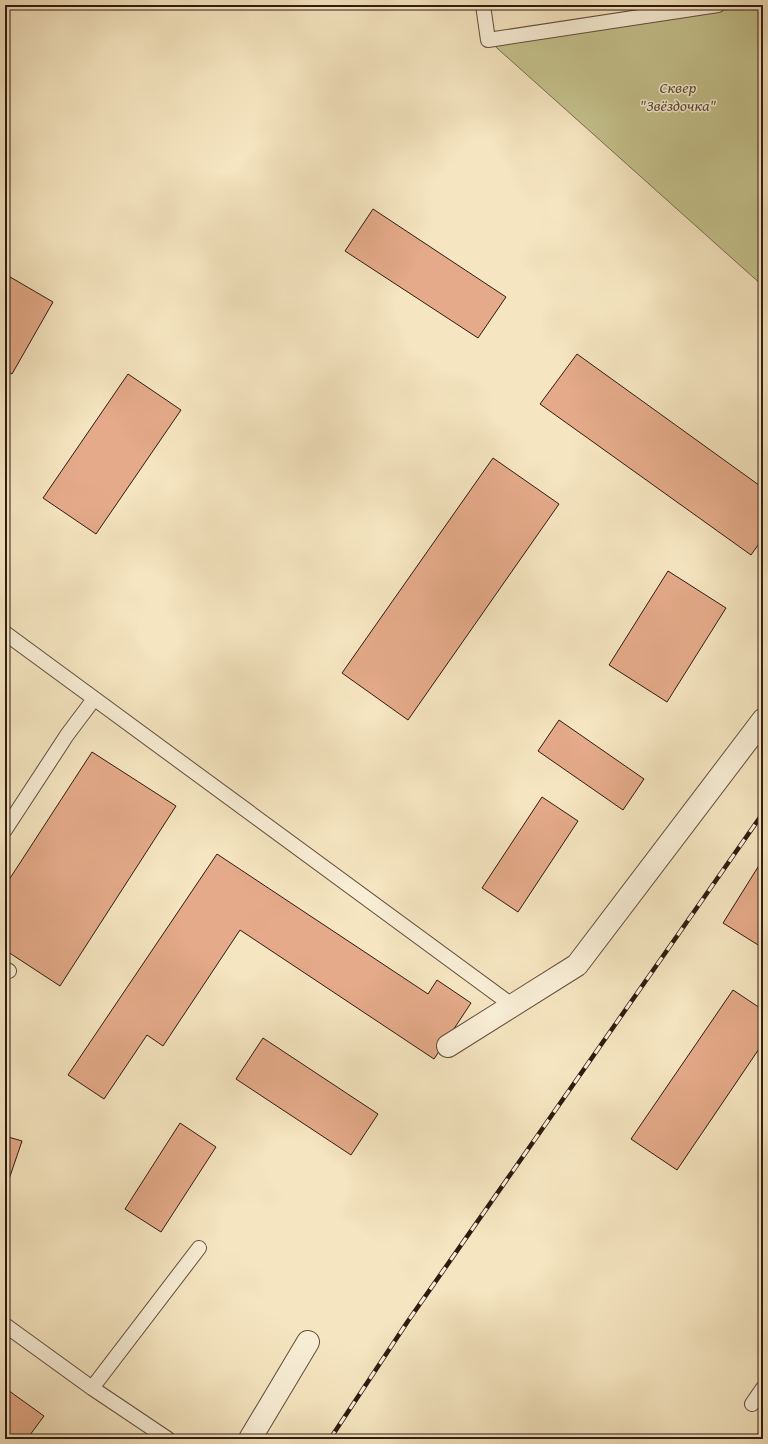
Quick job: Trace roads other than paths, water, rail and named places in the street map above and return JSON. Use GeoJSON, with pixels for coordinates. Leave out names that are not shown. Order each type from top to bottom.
{"type":"FeatureCollection","features":[{"type":"Feature","properties":{"kind":"street"},"geometry":{"type":"LineString","coordinates":[[448,1046],[578,965],[763,720]]}},
{"type":"Feature","properties":{"kind":"street"},"geometry":{"type":"LineString","coordinates":[[250,1439],[308,1342]]}},
{"type":"Feature","properties":{"kind":"lane"},"geometry":{"type":"LineString","coordinates":[[483,5],[488,40],[718,5]]}},
{"type":"Feature","properties":{"kind":"lane"},"geometry":{"type":"LineString","coordinates":[[5,633],[513,1006]]}},
{"type":"Feature","properties":{"kind":"lane"},"geometry":{"type":"LineString","coordinates":[[5,830],[67,735],[94,698]]}},
{"type":"Feature","properties":{"kind":"lane"},"geometry":{"type":"LineString","coordinates":[[92,1388],[199,1248]]}},
{"type":"Feature","properties":{"kind":"lane"},"geometry":{"type":"LineString","coordinates":[[5,1325],[92,1388],[168,1439]]}},
{"type":"Feature","properties":{"kind":"lane"},"geometry":{"type":"LineString","coordinates":[[752,1404],[763,1388]]}},
{"type":"Feature","properties":{"kind":"railway"},"geometry":{"type":"LineString","coordinates":[[330,1439],[408,1321],[763,813]]}},
{"type":"Feature","properties":{"kind":"park label","name":"Сквер \"Звёздочка\""},"geometry":{"type":"Point","coordinates":[678,96]}}]}
